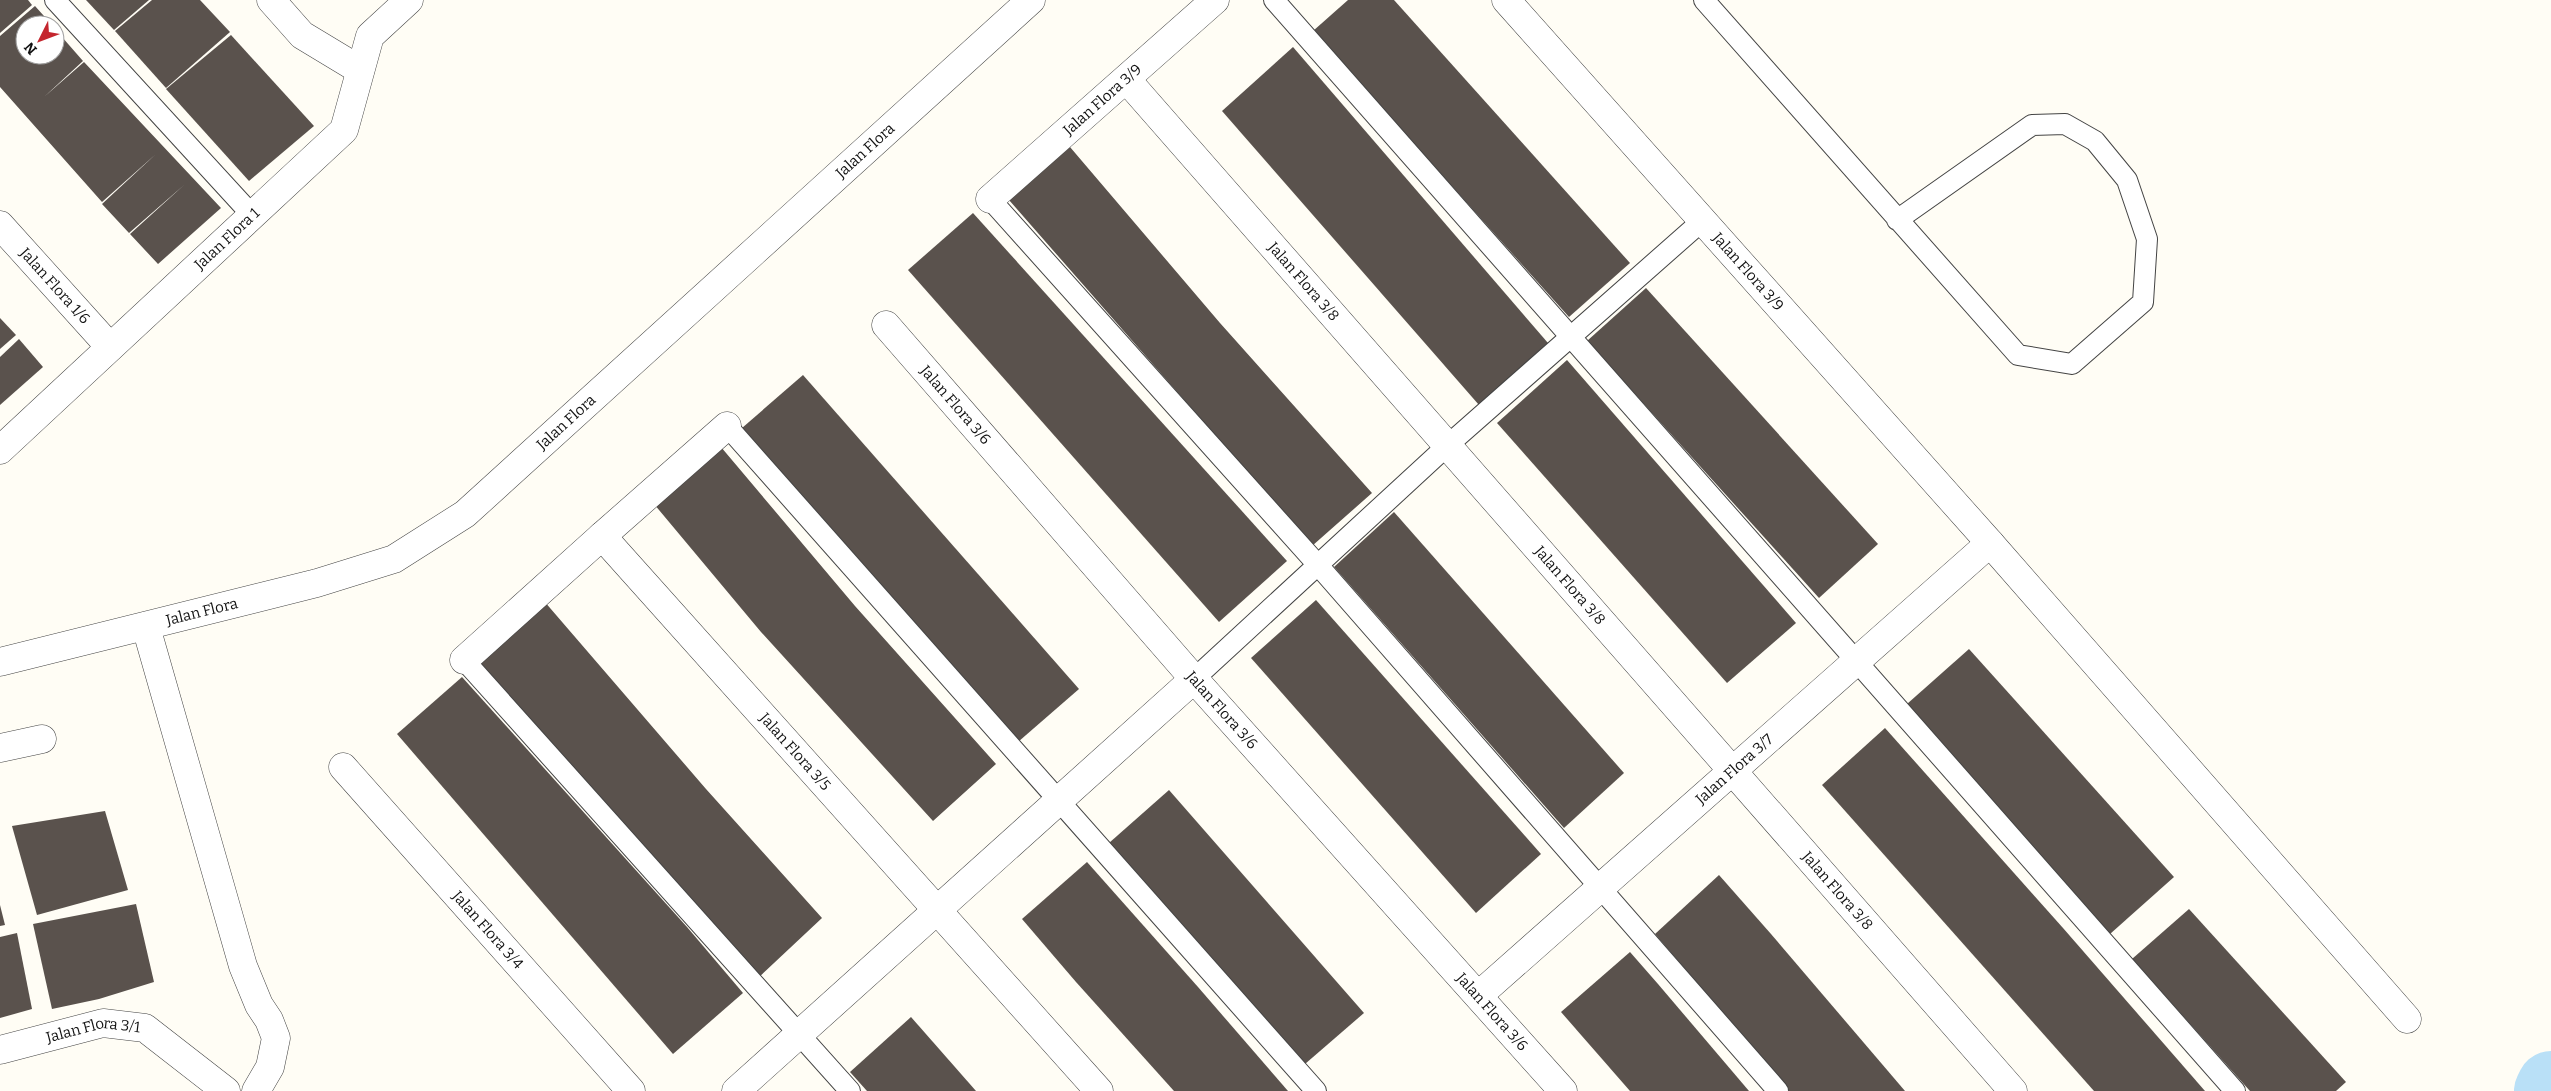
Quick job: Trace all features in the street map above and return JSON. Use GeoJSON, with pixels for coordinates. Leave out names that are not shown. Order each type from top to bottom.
{"type":"FeatureCollection","features":[{"type":"Feature","properties":{"kind":"street"},"geometry":{"type":"LineString","coordinates":[[271,0],[302,35],[360,70]]}},
{"type":"Feature","properties":{"kind":"street","name":"Jalan Flora 1"},"geometry":{"type":"LineString","coordinates":[[0,450],[344,130],[370,36],[409,0]]}},
{"type":"Feature","properties":{"kind":"street","name":"Jalan Flora"},"geometry":{"type":"LineString","coordinates":[[0,662],[317,583],[394,559],[465,514],[1031,0]]}},
{"type":"Feature","properties":{"kind":"street","name":"Jalan Flora 3/9"},"geometry":{"type":"LineString","coordinates":[[990,199],[1127,80],[1215,0]]}},
{"type":"Feature","properties":{"kind":"street","name":"Jalan Flora 3/9"},"geometry":{"type":"LineString","coordinates":[[1506,0],[1990,543],[2407,1019]]}},
{"type":"Feature","properties":{"kind":"street","name":"Jalan Flora 3/8"},"geometry":{"type":"LineString","coordinates":[[1127,80],[2014,1091]]}},
{"type":"Feature","properties":{"kind":"street","name":"Jalan Flora 1/6"},"geometry":{"type":"LineString","coordinates":[[0,225],[110,347]]}},
{"type":"Feature","properties":{"kind":"street","name":"Jalan Flora 3/6"},"geometry":{"type":"LineString","coordinates":[[886,325],[1194,679],[1563,1091]]}},
{"type":"Feature","properties":{"kind":"street"},"geometry":{"type":"LineString","coordinates":[[464,660],[726,426]]}},
{"type":"Feature","properties":{"kind":"street","name":"Jalan Flora 3/5"},"geometry":{"type":"LineString","coordinates":[[602,536],[1099,1091]]}},
{"type":"Feature","properties":{"kind":"street","name":"Jalan Flora 3/7"},"geometry":{"type":"LineString","coordinates":[[1479,995],[1990,543]]}},
{"type":"Feature","properties":{"kind":"street"},"geometry":{"type":"LineString","coordinates":[[146,627],[243,966],[259,1005],[269,1020],[276,1038],[270,1066],[256,1091]]}},
{"type":"Feature","properties":{"kind":"street"},"geometry":{"type":"LineString","coordinates":[[736,1091],[1194,679]]}},
{"type":"Feature","properties":{"kind":"street"},"geometry":{"type":"LineString","coordinates":[[0,748],[42,738]]}},
{"type":"Feature","properties":{"kind":"street","name":"Jalan Flora 3/4"},"geometry":{"type":"LineString","coordinates":[[343,767],[631,1091]]}},
{"type":"Feature","properties":{"kind":"street","name":"Jalan Flora 3/1"},"geometry":{"type":"LineString","coordinates":[[0,1050],[103,1023],[145,1028],[226,1091]]}},
{"type":"Feature","properties":{"kind":"lane"},"geometry":{"type":"LineString","coordinates":[[54,0],[252,215]]}},
{"type":"Feature","properties":{"kind":"lane"},"geometry":{"type":"LineString","coordinates":[[1274,0],[1569,338],[2235,1091]]}},
{"type":"Feature","properties":{"kind":"lane"},"geometry":{"type":"LineString","coordinates":[[1704,0],[1897,220],[2018,355],[2072,364],[2143,302],[2147,239],[2127,180],[2095,141],[2065,124],[2032,125],[1897,220]]}},
{"type":"Feature","properties":{"kind":"lane"},"geometry":{"type":"LineString","coordinates":[[990,199],[1317,564],[1778,1091]]}},
{"type":"Feature","properties":{"kind":"lane"},"geometry":{"type":"LineString","coordinates":[[1194,679],[1448,445],[1702,221]]}},
{"type":"Feature","properties":{"kind":"lane"},"geometry":{"type":"LineString","coordinates":[[726,426],[1316,1091]]}},
{"type":"Feature","properties":{"kind":"lane"},"geometry":{"type":"LineString","coordinates":[[464,660],[850,1091]]}},
{"type":"Feature","properties":{"kind":"building"},"geometry":{"type":"Polygon","coordinates":[[[0,0],[28,0],[32,5],[21,15],[15,15],[15,20],[0,33],[0,0]]]}},
{"type":"Feature","properties":{"kind":"building"},"geometry":{"type":"Polygon","coordinates":[[[86,0],[149,0],[114,30],[86,0]]]}},
{"type":"Feature","properties":{"kind":"building"},"geometry":{"type":"Polygon","coordinates":[[[152,0],[200,0],[230,32],[166,88],[115,31],[152,0]]]}},
{"type":"Feature","properties":{"kind":"building"},"geometry":{"type":"Polygon","coordinates":[[[1348,0],[1394,0],[1630,263],[1569,317],[1313,31],[1348,0]]]}},
{"type":"Feature","properties":{"kind":"building"},"geometry":{"type":"Polygon","coordinates":[[[35,6],[43,15],[24,15],[35,6]]]}},
{"type":"Feature","properties":{"kind":"building"},"geometry":{"type":"Polygon","coordinates":[[[15,23],[15,65],[65,65],[65,40],[83,61],[44,97],[84,62],[221,208],[158,264],[130,234],[184,185],[129,233],[102,204],[156,154],[102,202],[0,87],[0,36],[15,23]]]}},
{"type":"Feature","properties":{"kind":"building"},"geometry":{"type":"Polygon","coordinates":[[[231,35],[314,126],[249,181],[166,89],[231,35]]]}},
{"type":"Feature","properties":{"kind":"building"},"geometry":{"type":"Polygon","coordinates":[[[1293,47],[1548,343],[1479,405],[1222,111],[1293,47]]]}},
{"type":"Feature","properties":{"kind":"building"},"geometry":{"type":"Polygon","coordinates":[[[1070,147],[1220,323],[1372,493],[1312,546],[1009,200],[1070,147]]]}},
{"type":"Feature","properties":{"kind":"building"},"geometry":{"type":"Polygon","coordinates":[[[973,213],[1287,561],[1219,622],[908,270],[973,213]]]}},
{"type":"Feature","properties":{"kind":"building"},"geometry":{"type":"Polygon","coordinates":[[[1646,288],[1878,544],[1819,598],[1587,341],[1646,288]]]}},
{"type":"Feature","properties":{"kind":"building"},"geometry":{"type":"Polygon","coordinates":[[[0,318],[16,335],[0,349],[0,318]]]}},
{"type":"Feature","properties":{"kind":"building"},"geometry":{"type":"Polygon","coordinates":[[[19,339],[43,367],[0,405],[0,357],[19,339]]]}},
{"type":"Feature","properties":{"kind":"building"},"geometry":{"type":"Polygon","coordinates":[[[1567,360],[1796,623],[1727,683],[1497,423],[1567,360]]]}},
{"type":"Feature","properties":{"kind":"building"},"geometry":{"type":"Polygon","coordinates":[[[803,375],[1079,689],[1018,742],[742,428],[803,375]]]}},
{"type":"Feature","properties":{"kind":"building"},"geometry":{"type":"Polygon","coordinates":[[[721,447],[855,606],[996,764],[933,821],[761,632],[654,504],[721,447]]]}},
{"type":"Feature","properties":{"kind":"building"},"geometry":{"type":"Polygon","coordinates":[[[1394,512],[1624,773],[1564,828],[1334,567],[1394,512]]]}},
{"type":"Feature","properties":{"kind":"building"},"geometry":{"type":"Polygon","coordinates":[[[1316,600],[1541,854],[1476,913],[1251,658],[1316,600]]]}},
{"type":"Feature","properties":{"kind":"building"},"geometry":{"type":"Polygon","coordinates":[[[544,601],[706,789],[822,918],[758,978],[476,661],[544,601]]]}},
{"type":"Feature","properties":{"kind":"building"},"geometry":{"type":"Polygon","coordinates":[[[1969,649],[2174,877],[2110,934],[1907,704],[1969,649]]]}},
{"type":"Feature","properties":{"kind":"building"},"geometry":{"type":"Polygon","coordinates":[[[462,677],[687,927],[743,993],[673,1054],[397,734],[462,677]]]}},
{"type":"Feature","properties":{"kind":"building"},"geometry":{"type":"Polygon","coordinates":[[[1885,728],[2205,1091],[2094,1091],[1822,785],[1885,728]]]}},
{"type":"Feature","properties":{"kind":"building"},"geometry":{"type":"Polygon","coordinates":[[[1169,790],[1364,1013],[1305,1064],[1109,843],[1169,790]]]}},
{"type":"Feature","properties":{"kind":"building"},"geometry":{"type":"Polygon","coordinates":[[[105,811],[128,890],[37,915],[12,826],[105,811]]]}},
{"type":"Feature","properties":{"kind":"building"},"geometry":{"type":"Polygon","coordinates":[[[1087,862],[1288,1091],[1174,1091],[1076,982],[1022,919],[1087,862]]]}},
{"type":"Feature","properties":{"kind":"building"},"geometry":{"type":"Polygon","coordinates":[[[1719,875],[1905,1091],[1789,1091],[1655,934],[1719,875]]]}},
{"type":"Feature","properties":{"kind":"building"},"geometry":{"type":"Polygon","coordinates":[[[136,904],[154,982],[99,999],[52,1009],[33,924],[136,904]]]}},
{"type":"Feature","properties":{"kind":"building"},"geometry":{"type":"Polygon","coordinates":[[[0,905],[5,925],[0,926],[0,905]]]}},
{"type":"Feature","properties":{"kind":"building"},"geometry":{"type":"Polygon","coordinates":[[[2189,909],[2346,1082],[2336,1091],[2250,1091],[2132,959],[2189,909]]]}},
{"type":"Feature","properties":{"kind":"building"},"geometry":{"type":"Polygon","coordinates":[[[17,933],[32,1009],[0,1018],[0,937],[17,933]]]}},
{"type":"Feature","properties":{"kind":"building"},"geometry":{"type":"Polygon","coordinates":[[[1630,952],[1749,1091],[1630,1091],[1561,1012],[1630,952]]]}},
{"type":"Feature","properties":{"kind":"building"},"geometry":{"type":"Polygon","coordinates":[[[911,1017],[976,1091],[867,1091],[850,1072],[911,1017]]]}},
{"type":"Feature","properties":{"kind":"waterway"},"geometry":{"type":"LineString","coordinates":[[2548,1091],[2551,1085]]}}]}
